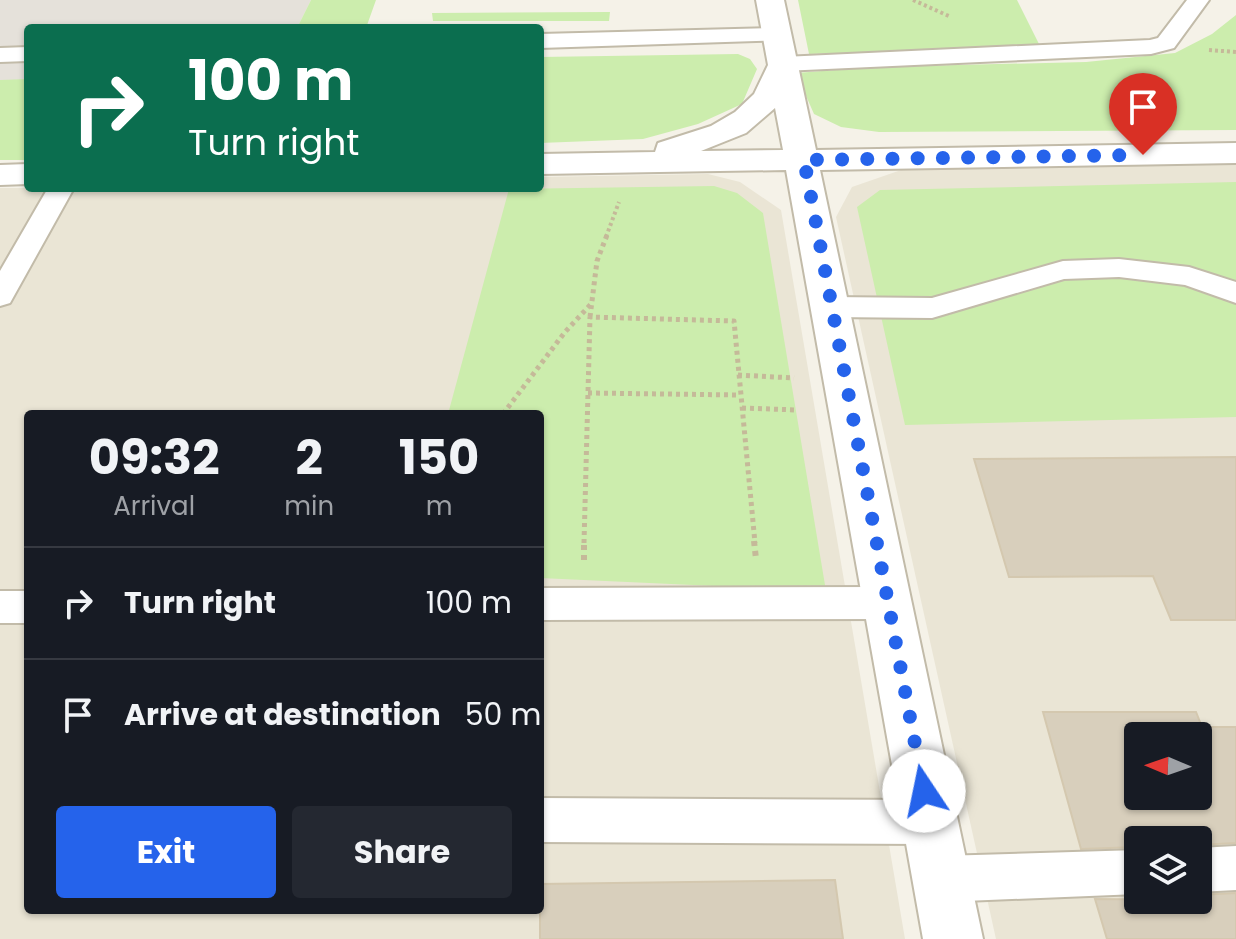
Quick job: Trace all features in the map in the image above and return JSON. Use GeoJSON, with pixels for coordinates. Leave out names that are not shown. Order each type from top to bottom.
{"type":"FeatureCollection","features":[{"type":"Feature","properties":{"kind":"street"},"geometry":{"type":"LineString","coordinates":[[770,0],[804,160],[953,939]]}},
{"type":"Feature","properties":{"kind":"street"},"geometry":{"type":"LineString","coordinates":[[620,178],[735,127],[766,98],[780,49]]}},
{"type":"Feature","properties":{"kind":"street"},"geometry":{"type":"LineString","coordinates":[[544,165],[620,178],[804,160],[1236,153]]}},
{"type":"Feature","properties":{"kind":"street"},"geometry":{"type":"LineString","coordinates":[[0,175],[24,174]]}},
{"type":"Feature","properties":{"kind":"lane"},"geometry":{"type":"LineString","coordinates":[[544,41],[780,49],[1151,47],[1166,43],[1198,0]]}},
{"type":"Feature","properties":{"kind":"lane"},"geometry":{"type":"LineString","coordinates":[[0,55],[24,54]]}},
{"type":"Feature","properties":{"kind":"lane"},"geometry":{"type":"LineString","coordinates":[[0,296],[59,192]]}},
{"type":"Feature","properties":{"kind":"lane"},"geometry":{"type":"LineString","coordinates":[[830,307],[932,308],[1063,270],[1119,268],[1189,276],[1236,293]]}},
{"type":"Feature","properties":{"kind":"lane"},"geometry":{"type":"LineString","coordinates":[[544,604],[887,603]]}},
{"type":"Feature","properties":{"kind":"lane"},"geometry":{"type":"LineString","coordinates":[[544,820],[930,822]]}},
{"type":"Feature","properties":{"kind":"lane"},"geometry":{"type":"LineString","coordinates":[[1212,869],[1236,868]]}},
{"type":"Feature","properties":{"kind":"lane"},"geometry":{"type":"LineString","coordinates":[[941,879],[1124,872]]}},
{"type":"Feature","properties":{"kind":"path"},"geometry":{"type":"LineString","coordinates":[[583,604],[590,317],[597,261],[620,178]]}},
{"type":"Feature","properties":{"kind":"path"},"geometry":{"type":"LineString","coordinates":[[506,410],[565,332],[592,303]]}},
{"type":"Feature","properties":{"kind":"path"},"geometry":{"type":"LineString","coordinates":[[590,317],[734,321],[760,604]]}},
{"type":"Feature","properties":{"kind":"path"},"geometry":{"type":"LineString","coordinates":[[738,375],[799,378]]}},
{"type":"Feature","properties":{"kind":"path"},"geometry":{"type":"LineString","coordinates":[[588,393],[740,395]]}},
{"type":"Feature","properties":{"kind":"path"},"geometry":{"type":"LineString","coordinates":[[742,408],[804,410]]}},
{"type":"Feature","properties":{"kind":"shaded area"},"geometry":{"type":"Polygon","coordinates":[[[0,0],[311,0],[299,24],[24,24],[24,80],[0,81],[0,0]]]}},
{"type":"Feature","properties":{"kind":"shaded area"},"geometry":{"type":"Polygon","coordinates":[[[1236,162],[1236,939],[996,939],[836,217],[852,187],[904,169],[1236,162]]]}},
{"type":"Feature","properties":{"kind":"shaded area"},"geometry":{"type":"Polygon","coordinates":[[[708,174],[740,182],[781,210],[905,939],[0,939],[0,188],[24,188],[24,192],[544,192],[544,177],[708,174]]]}},
{"type":"Feature","properties":{"kind":"green space"},"geometry":{"type":"Polygon","coordinates":[[[311,0],[376,0],[367,24],[299,24],[311,0]]]}},
{"type":"Feature","properties":{"kind":"green space"},"geometry":{"type":"Polygon","coordinates":[[[798,0],[1017,0],[1041,48],[809,54],[798,0]]]}},
{"type":"Feature","properties":{"kind":"green space"},"geometry":{"type":"Polygon","coordinates":[[[610,12],[609,21],[433,21],[432,13],[610,12]]]}},
{"type":"Feature","properties":{"kind":"green space"},"geometry":{"type":"Polygon","coordinates":[[[1236,15],[1236,130],[879,132],[841,127],[814,114],[796,73],[874,67],[1086,62],[1175,53],[1212,34],[1236,15]]]}},
{"type":"Feature","properties":{"kind":"green space"},"geometry":{"type":"Polygon","coordinates":[[[738,54],[750,59],[757,69],[742,104],[698,124],[643,139],[544,143],[544,57],[738,54]]]}},
{"type":"Feature","properties":{"kind":"green space"},"geometry":{"type":"Polygon","coordinates":[[[24,79],[24,160],[0,160],[0,80],[24,79]]]}},
{"type":"Feature","properties":{"kind":"green space"},"geometry":{"type":"Polygon","coordinates":[[[1236,182],[1236,417],[905,425],[857,207],[880,190],[1236,182]]]}},
{"type":"Feature","properties":{"kind":"green space"},"geometry":{"type":"Polygon","coordinates":[[[714,186],[737,193],[763,213],[826,591],[544,578],[544,410],[449,410],[508,192],[544,192],[544,188],[714,186]]]}},
{"type":"Feature","properties":{"kind":"building"},"geometry":{"type":"Polygon","coordinates":[[[1236,457],[1236,620],[1171,620],[1153,576],[1009,577],[974,459],[1236,457]]]}},
{"type":"Feature","properties":{"kind":"building"},"geometry":{"type":"Polygon","coordinates":[[[1043,712],[1196,712],[1200,722],[1124,722],[1124,810],[1212,810],[1212,727],[1236,727],[1236,843],[1212,844],[1212,826],[1124,826],[1124,847],[1081,849],[1043,712]]]}},
{"type":"Feature","properties":{"kind":"building"},"geometry":{"type":"Polygon","coordinates":[[[835,880],[843,939],[540,939],[544,884],[835,880]]]}},
{"type":"Feature","properties":{"kind":"building"},"geometry":{"type":"Polygon","coordinates":[[[1236,893],[1236,939],[1107,939],[1095,899],[1124,899],[1124,914],[1212,914],[1212,894],[1236,893]]]}},
{"type":"Feature","properties":{"kind":"route"},"geometry":{"type":"LineString","coordinates":[[924,791],[804,160],[1143,155]]}}]}
